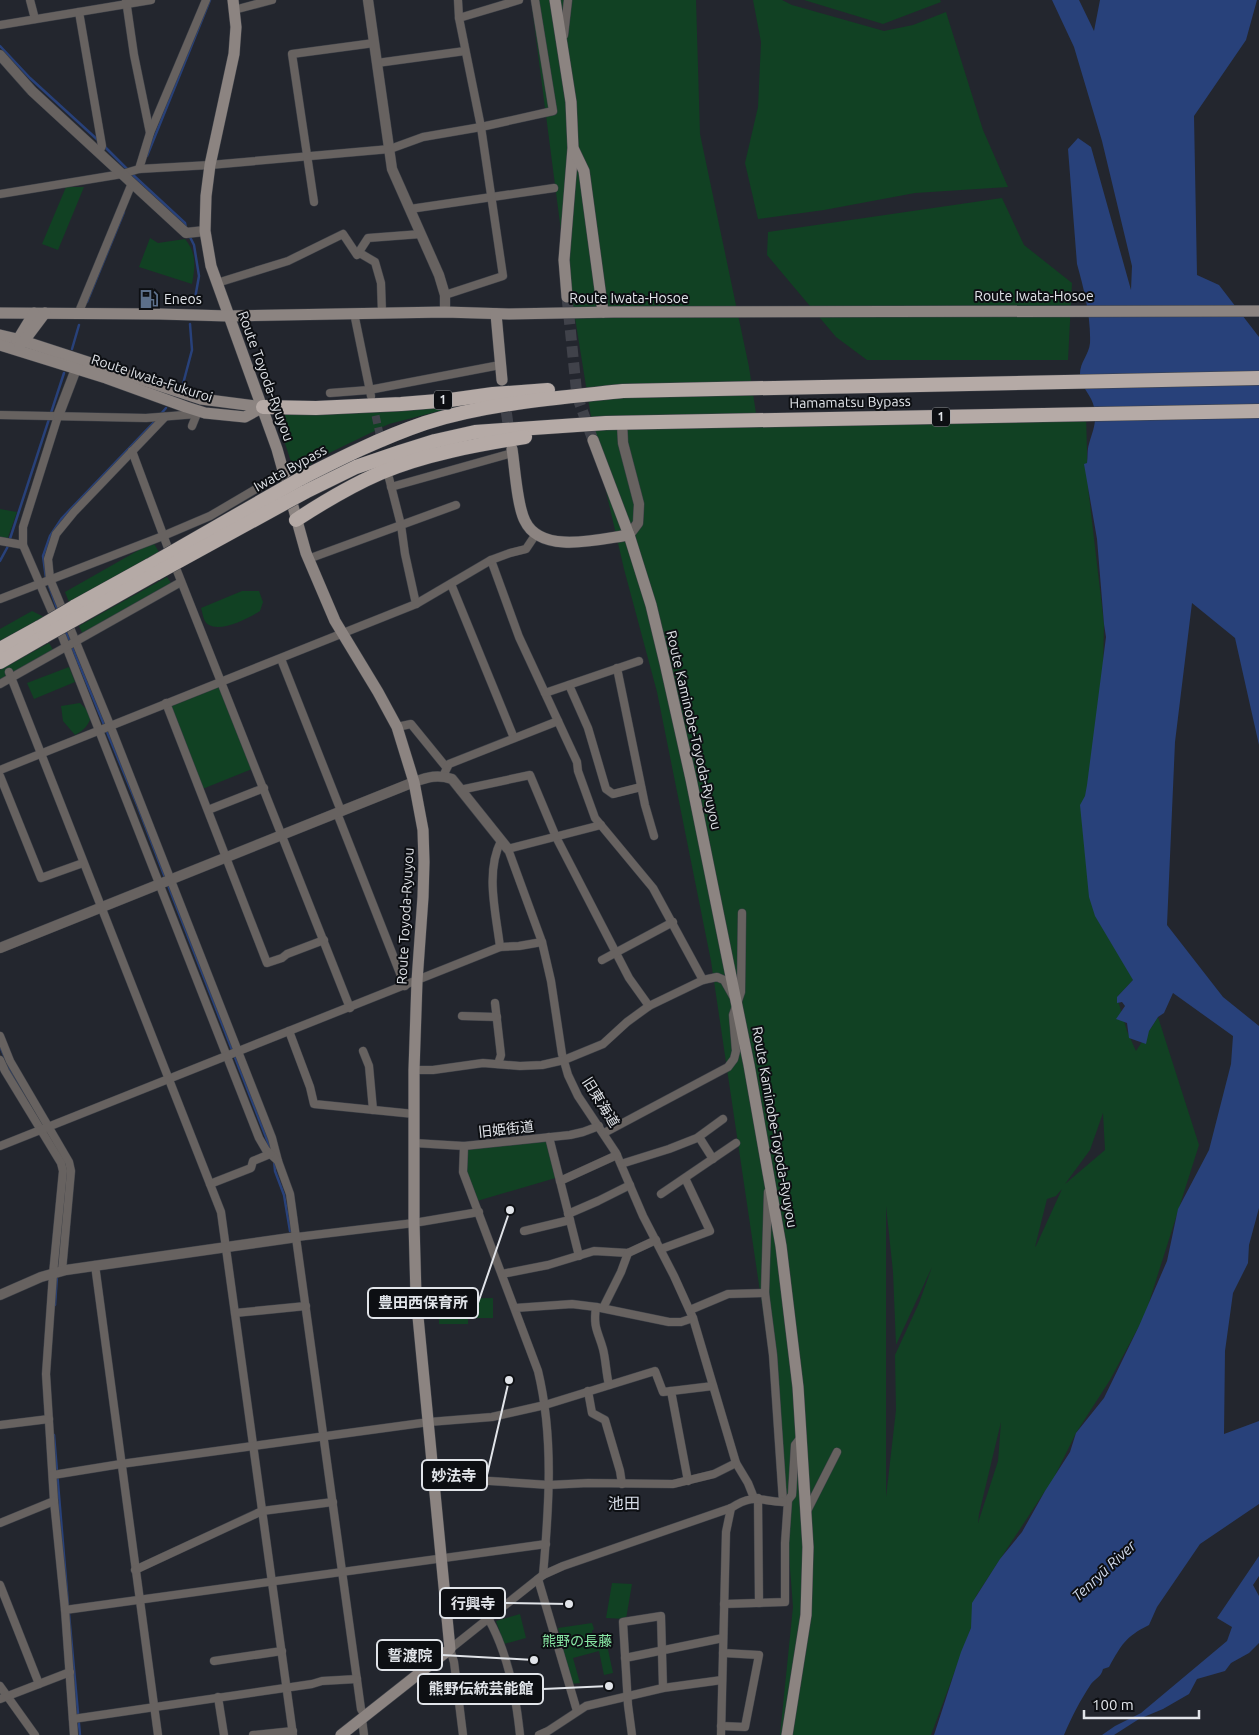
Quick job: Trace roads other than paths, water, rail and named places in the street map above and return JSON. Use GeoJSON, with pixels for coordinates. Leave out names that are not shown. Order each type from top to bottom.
{"type":"FeatureCollection","features":[{"type":"Feature","properties":{"kind":"highway","name":"Hamamatsu Bypass"},"geometry":{"type":"LineString","coordinates":[[623,391],[1259,378]]}},
{"type":"Feature","properties":{"kind":"highway","name":"1"},"geometry":{"type":"LineString","coordinates":[[263,408],[316,408],[401,404],[584,387],[623,391]]}},
{"type":"Feature","properties":{"kind":"highway","name":"Iwata Bypass"},"geometry":{"type":"LineString","coordinates":[[0,650],[42,632],[302,485],[373,442],[425,423],[454,415],[532,401],[623,391]]}},
{"type":"Feature","properties":{"kind":"highway","name":"Hamamatsu Bypass"},"geometry":{"type":"LineString","coordinates":[[622,423],[1259,411]]}},
{"type":"Feature","properties":{"kind":"highway","name":"1"},"geometry":{"type":"LineString","coordinates":[[296,520],[378,474],[406,463],[553,431],[622,423]]}},
{"type":"Feature","properties":{"kind":"highway","name":"Iwata Bypass"},"geometry":{"type":"LineString","coordinates":[[302,485],[400,452],[467,434],[622,423]]}},
{"type":"Feature","properties":{"kind":"highway","name":"Iwata Bypass"},"geometry":{"type":"LineString","coordinates":[[7,670],[42,632]]}},
{"type":"Feature","properties":{"kind":"main road"},"geometry":{"type":"LineString","coordinates":[[555,0],[572,102],[573,148],[564,260],[567,298]]}},
{"type":"Feature","properties":{"kind":"main road","name":"Route Toyoda-Ryuyou"},"geometry":{"type":"LineString","coordinates":[[233,5],[236,27],[234,54],[210,165],[206,196],[205,231],[211,266],[263,408],[308,559],[342,633],[397,727],[414,782],[422,821],[424,862],[414,1070],[416,1296],[450,1649]]}},
{"type":"Feature","properties":{"kind":"main road"},"geometry":{"type":"LineString","coordinates":[[573,148],[584,171],[608,312]]}},
{"type":"Feature","properties":{"kind":"main road","name":"Route Iwata-Hosoe"},"geometry":{"type":"LineString","coordinates":[[0,313],[228,316],[445,312],[496,314],[608,312],[1259,311]]}},
{"type":"Feature","properties":{"kind":"main road"},"geometry":{"type":"LineString","coordinates":[[19,343],[40,313]]}},
{"type":"Feature","properties":{"kind":"main road"},"geometry":{"type":"LineString","coordinates":[[496,314],[502,380]]}},
{"type":"Feature","properties":{"kind":"main road","name":"Route Iwata-Fukuroi"},"geometry":{"type":"LineString","coordinates":[[0,335],[76,369],[197,412],[245,417],[263,408]]}},
{"type":"Feature","properties":{"kind":"main road","name":"Route Iwata-Fukuroi"},"geometry":{"type":"LineString","coordinates":[[0,345],[19,343],[201,399],[263,408]]}},
{"type":"Feature","properties":{"kind":"main road","name":"Route Kaminobe-Toyoda-Ryuyou"},"geometry":{"type":"LineString","coordinates":[[593,440],[629,535],[650,605],[667,673],[691,779],[760,1118],[782,1256],[802,1436],[808,1572],[806,1615],[787,1735]]}},
{"type":"Feature","properties":{"kind":"main road"},"geometry":{"type":"LineString","coordinates":[[512,451],[525,522],[536,534],[556,542],[579,542],[629,535]]}},
{"type":"Feature","properties":{"kind":"main road"},"geometry":{"type":"LineString","coordinates":[[342,1735],[450,1649]]}},
{"type":"Feature","properties":{"kind":"street"},"geometry":{"type":"LineString","coordinates":[[30,0],[35,19]]}},
{"type":"Feature","properties":{"kind":"street"},"geometry":{"type":"LineString","coordinates":[[0,25],[126,2],[150,0]]}},
{"type":"Feature","properties":{"kind":"street"},"geometry":{"type":"LineString","coordinates":[[139,169],[150,133],[206,0]]}},
{"type":"Feature","properties":{"kind":"street"},"geometry":{"type":"LineString","coordinates":[[233,5],[272,0]]}},
{"type":"Feature","properties":{"kind":"street"},"geometry":{"type":"LineString","coordinates":[[368,0],[392,169],[439,275],[445,295],[445,312]]}},
{"type":"Feature","properties":{"kind":"street"},"geometry":{"type":"LineString","coordinates":[[445,295],[503,276],[481,127],[459,18],[458,0]]}},
{"type":"Feature","properties":{"kind":"street"},"geometry":{"type":"LineString","coordinates":[[459,18],[519,0]]}},
{"type":"Feature","properties":{"kind":"street"},"geometry":{"type":"LineString","coordinates":[[0,194],[122,174],[139,169],[210,165],[390,148],[423,137],[481,127],[553,111],[535,0]]}},
{"type":"Feature","properties":{"kind":"street"},"geometry":{"type":"LineString","coordinates":[[562,47],[568,0]]}},
{"type":"Feature","properties":{"kind":"street"},"geometry":{"type":"LineString","coordinates":[[126,2],[134,55],[150,133]]}},
{"type":"Feature","properties":{"kind":"street"},"geometry":{"type":"LineString","coordinates":[[79,12],[102,146],[99,152]]}},
{"type":"Feature","properties":{"kind":"street"},"geometry":{"type":"LineString","coordinates":[[314,202],[292,54],[374,43]]}},
{"type":"Feature","properties":{"kind":"street"},"geometry":{"type":"LineString","coordinates":[[377,63],[465,51]]}},
{"type":"Feature","properties":{"kind":"street"},"geometry":{"type":"LineString","coordinates":[[1,58],[32,91],[186,233],[205,231]]}},
{"type":"Feature","properties":{"kind":"street"},"geometry":{"type":"LineString","coordinates":[[78,314],[132,183]]}},
{"type":"Feature","properties":{"kind":"street"},"geometry":{"type":"LineString","coordinates":[[410,209],[554,188]]}},
{"type":"Feature","properties":{"kind":"street"},"geometry":{"type":"LineString","coordinates":[[217,282],[288,261],[343,234],[357,255],[368,238],[421,234]]}},
{"type":"Feature","properties":{"kind":"street"},"geometry":{"type":"LineString","coordinates":[[358,252],[375,262],[381,283],[382,313]]}},
{"type":"Feature","properties":{"kind":"street"},"geometry":{"type":"LineString","coordinates":[[354,313],[370,393]]}},
{"type":"Feature","properties":{"kind":"street"},"geometry":{"type":"LineString","coordinates":[[330,393],[370,393],[500,365]]}},
{"type":"Feature","properties":{"kind":"street"},"geometry":{"type":"LineString","coordinates":[[52,612],[23,545],[23,527],[58,416],[76,369]]}},
{"type":"Feature","properties":{"kind":"street"},"geometry":{"type":"LineString","coordinates":[[0,415],[146,418],[197,412],[192,426]]}},
{"type":"Feature","properties":{"kind":"street"},"geometry":{"type":"LineString","coordinates":[[165,417],[74,512],[56,534],[48,559],[50,579],[110,725],[272,1138],[290,1194],[361,1709],[364,1718],[364,1735]]}},
{"type":"Feature","properties":{"kind":"street"},"geometry":{"type":"LineString","coordinates":[[622,423],[623,442],[639,504],[638,523],[629,535]]}},
{"type":"Feature","properties":{"kind":"street"},"geometry":{"type":"LineString","coordinates":[[132,451],[181,582],[350,1008]]}},
{"type":"Feature","properties":{"kind":"street"},"geometry":{"type":"LineString","coordinates":[[391,487],[512,451]]}},
{"type":"Feature","properties":{"kind":"street"},"geometry":{"type":"LineString","coordinates":[[0,599],[210,516],[283,473]]}},
{"type":"Feature","properties":{"kind":"street"},"geometry":{"type":"LineString","coordinates":[[389,478],[401,525],[404,554],[416,604]]}},
{"type":"Feature","properties":{"kind":"street"},"geometry":{"type":"LineString","coordinates":[[308,559],[456,504]]}},
{"type":"Feature","properties":{"kind":"street"},"geometry":{"type":"LineString","coordinates":[[0,770],[416,604],[491,560],[526,549],[536,534]]}},
{"type":"Feature","properties":{"kind":"street"},"geometry":{"type":"LineString","coordinates":[[0,540],[23,545]]}},
{"type":"Feature","properties":{"kind":"street"},"geometry":{"type":"LineString","coordinates":[[491,560],[519,637],[577,762],[578,771],[595,818],[653,888],[704,980]]}},
{"type":"Feature","properties":{"kind":"street"},"geometry":{"type":"LineString","coordinates":[[0,684],[7,670],[77,642],[181,582]]}},
{"type":"Feature","properties":{"kind":"street"},"geometry":{"type":"LineString","coordinates":[[451,584],[514,738]]}},
{"type":"Feature","properties":{"kind":"street"},"geometry":{"type":"LineString","coordinates":[[62,636],[259,1138],[266,1150],[278,1161]]}},
{"type":"Feature","properties":{"kind":"street"},"geometry":{"type":"LineString","coordinates":[[281,658],[405,986]]}},
{"type":"Feature","properties":{"kind":"street"},"geometry":{"type":"LineString","coordinates":[[545,693],[639,661]]}},
{"type":"Feature","properties":{"kind":"street"},"geometry":{"type":"LineString","coordinates":[[617,668],[641,787],[654,836]]}},
{"type":"Feature","properties":{"kind":"street"},"geometry":{"type":"LineString","coordinates":[[7,670],[83,863],[102,906],[221,1212],[293,1733],[253,1735]]}},
{"type":"Feature","properties":{"kind":"street"},"geometry":{"type":"LineString","coordinates":[[569,685],[588,728],[606,788],[613,794],[641,787]]}},
{"type":"Feature","properties":{"kind":"street"},"geometry":{"type":"LineString","coordinates":[[166,703],[268,963],[324,940]]}},
{"type":"Feature","properties":{"kind":"street"},"geometry":{"type":"LineString","coordinates":[[0,948],[414,782],[434,776],[444,771],[449,764],[558,720]]}},
{"type":"Feature","properties":{"kind":"street","name":"旧東海道"},"geometry":{"type":"LineString","coordinates":[[397,727],[411,724],[444,771],[508,849],[542,942],[551,980],[568,1075],[578,1096],[617,1155],[692,1314],[736,1463],[756,1498]]}},
{"type":"Feature","properties":{"kind":"street"},"geometry":{"type":"LineString","coordinates":[[460,790],[530,775],[556,837],[629,978],[648,1006]]}},
{"type":"Feature","properties":{"kind":"street"},"geometry":{"type":"LineString","coordinates":[[0,776],[41,878],[83,863]]}},
{"type":"Feature","properties":{"kind":"street"},"geometry":{"type":"LineString","coordinates":[[208,810],[264,788]]}},
{"type":"Feature","properties":{"kind":"street"},"geometry":{"type":"LineString","coordinates":[[508,849],[601,825]]}},
{"type":"Feature","properties":{"kind":"street"},"geometry":{"type":"LineString","coordinates":[[500,947],[493,884],[496,851],[501,841]]}},
{"type":"Feature","properties":{"kind":"street","name":"旧姫街道"},"geometry":{"type":"LineString","coordinates":[[414,1143],[464,1146],[549,1137],[601,1129],[728,1067],[734,1059],[736,1051],[733,1015],[741,992],[742,913]]}},
{"type":"Feature","properties":{"kind":"street"},"geometry":{"type":"LineString","coordinates":[[602,960],[673,922]]}},
{"type":"Feature","properties":{"kind":"street"},"geometry":{"type":"LineString","coordinates":[[0,1146],[500,947],[542,942]]}},
{"type":"Feature","properties":{"kind":"street"},"geometry":{"type":"LineString","coordinates":[[414,1070],[433,1070],[476,1064],[542,1065],[564,1060],[603,1044],[648,1006],[704,980],[718,976],[724,980],[736,1002]]}},
{"type":"Feature","properties":{"kind":"street"},"geometry":{"type":"LineString","coordinates":[[495,1003],[501,1055],[498,1064]]}},
{"type":"Feature","properties":{"kind":"street"},"geometry":{"type":"LineString","coordinates":[[462,1016],[497,1018]]}},
{"type":"Feature","properties":{"kind":"street"},"geometry":{"type":"LineString","coordinates":[[290,1032],[310,1087],[314,1104],[414,1114]]}},
{"type":"Feature","properties":{"kind":"street"},"geometry":{"type":"LineString","coordinates":[[0,1036],[10,1061],[44,1128]]}},
{"type":"Feature","properties":{"kind":"street"},"geometry":{"type":"LineString","coordinates":[[363,1051],[369,1066],[373,1110]]}},
{"type":"Feature","properties":{"kind":"street"},"geometry":{"type":"LineString","coordinates":[[0,1060],[5,1071],[69,1162],[71,1171],[57,1272],[46,1374],[54,1501],[65,1610],[74,1735]]}},
{"type":"Feature","properties":{"kind":"street"},"geometry":{"type":"LineString","coordinates":[[621,1164],[669,1149],[699,1137],[723,1119]]}},
{"type":"Feature","properties":{"kind":"street"},"geometry":{"type":"LineString","coordinates":[[549,1137],[579,1256]]}},
{"type":"Feature","properties":{"kind":"street"},"geometry":{"type":"LineString","coordinates":[[699,1137],[713,1159]]}},
{"type":"Feature","properties":{"kind":"street"},"geometry":{"type":"LineString","coordinates":[[661,1194],[736,1143]]}},
{"type":"Feature","properties":{"kind":"street"},"geometry":{"type":"LineString","coordinates":[[464,1146],[463,1172],[538,1371],[545,1404],[549,1485],[546,1544],[540,1577],[577,1711]]}},
{"type":"Feature","properties":{"kind":"street"},"geometry":{"type":"LineString","coordinates":[[210,1184],[251,1168],[253,1161],[270,1154]]}},
{"type":"Feature","properties":{"kind":"street"},"geometry":{"type":"LineString","coordinates":[[560,1182],[617,1155]]}},
{"type":"Feature","properties":{"kind":"street"},"geometry":{"type":"LineString","coordinates":[[660,1249],[710,1231],[685,1178]]}},
{"type":"Feature","properties":{"kind":"street"},"geometry":{"type":"LineString","coordinates":[[724,1604],[785,1602],[786,1501],[773,1355],[765,1293],[767,1200],[770,1180]]}},
{"type":"Feature","properties":{"kind":"street"},"geometry":{"type":"LineString","coordinates":[[524,1232],[569,1217],[630,1185]]}},
{"type":"Feature","properties":{"kind":"street"},"geometry":{"type":"LineString","coordinates":[[0,1295],[57,1272],[297,1237],[414,1223],[478,1212]]}},
{"type":"Feature","properties":{"kind":"street"},"geometry":{"type":"LineString","coordinates":[[502,1274],[548,1265],[594,1251],[628,1254],[656,1240]]}},
{"type":"Feature","properties":{"kind":"street"},"geometry":{"type":"LineString","coordinates":[[610,1385],[594,1320],[621,1272],[628,1254]]}},
{"type":"Feature","properties":{"kind":"street"},"geometry":{"type":"LineString","coordinates":[[95,1266],[158,1735]]}},
{"type":"Feature","properties":{"kind":"street"},"geometry":{"type":"LineString","coordinates":[[515,1308],[572,1304],[669,1322],[682,1322],[692,1314],[728,1294],[765,1293]]}},
{"type":"Feature","properties":{"kind":"street"},"geometry":{"type":"LineString","coordinates":[[235,1314],[306,1306]]}},
{"type":"Feature","properties":{"kind":"street"},"geometry":{"type":"LineString","coordinates":[[53,1475],[429,1422],[492,1417],[545,1404],[655,1371],[663,1392],[714,1386]]}},
{"type":"Feature","properties":{"kind":"street"},"geometry":{"type":"LineString","coordinates":[[588,1391],[592,1412],[605,1420],[622,1484]]}},
{"type":"Feature","properties":{"kind":"street"},"geometry":{"type":"LineString","coordinates":[[671,1391],[688,1481]]}},
{"type":"Feature","properties":{"kind":"street"},"geometry":{"type":"LineString","coordinates":[[0,1425],[49,1419]]}},
{"type":"Feature","properties":{"kind":"street"},"geometry":{"type":"LineString","coordinates":[[786,1501],[792,1495],[795,1444],[802,1436]]}},
{"type":"Feature","properties":{"kind":"street"},"geometry":{"type":"LineString","coordinates":[[806,1512],[837,1452]]}},
{"type":"Feature","properties":{"kind":"street"},"geometry":{"type":"LineString","coordinates":[[434,1480],[549,1485],[673,1484],[714,1474],[736,1463]]}},
{"type":"Feature","properties":{"kind":"street"},"geometry":{"type":"LineString","coordinates":[[463,1735],[454,1662],[450,1649],[540,1577],[563,1566],[731,1508],[742,1500],[756,1498],[786,1501]]}},
{"type":"Feature","properties":{"kind":"street"},"geometry":{"type":"LineString","coordinates":[[756,1498],[759,1603]]}},
{"type":"Feature","properties":{"kind":"street"},"geometry":{"type":"LineString","coordinates":[[0,1523],[54,1501]]}},
{"type":"Feature","properties":{"kind":"street"},"geometry":{"type":"LineString","coordinates":[[136,1570],[262,1511],[333,1502]]}},
{"type":"Feature","properties":{"kind":"street"},"geometry":{"type":"LineString","coordinates":[[721,1735],[726,1532],[731,1508]]}},
{"type":"Feature","properties":{"kind":"street"},"geometry":{"type":"LineString","coordinates":[[65,1610],[546,1544]]}},
{"type":"Feature","properties":{"kind":"street"},"geometry":{"type":"LineString","coordinates":[[0,1584],[39,1684]]}},
{"type":"Feature","properties":{"kind":"street"},"geometry":{"type":"LineString","coordinates":[[632,1735],[623,1622],[661,1616],[663,1688]]}},
{"type":"Feature","properties":{"kind":"street"},"geometry":{"type":"LineString","coordinates":[[488,1618],[496,1632],[512,1678],[520,1735]]}},
{"type":"Feature","properties":{"kind":"street"},"geometry":{"type":"LineString","coordinates":[[625,1658],[723,1638]]}},
{"type":"Feature","properties":{"kind":"street"},"geometry":{"type":"LineString","coordinates":[[214,1661],[282,1651]]}},
{"type":"Feature","properties":{"kind":"street"},"geometry":{"type":"LineString","coordinates":[[721,1726],[745,1727],[759,1655],[723,1653]]}},
{"type":"Feature","properties":{"kind":"street"},"geometry":{"type":"LineString","coordinates":[[4,1698],[70,1672]]}},
{"type":"Feature","properties":{"kind":"street"},"geometry":{"type":"LineString","coordinates":[[73,1719],[287,1688],[322,1681],[357,1679]]}},
{"type":"Feature","properties":{"kind":"street"},"geometry":{"type":"LineString","coordinates":[[539,1735],[586,1706],[663,1688],[722,1680]]}},
{"type":"Feature","properties":{"kind":"street"},"geometry":{"type":"LineString","coordinates":[[0,1686],[4,1698],[35,1735]]}},
{"type":"Feature","properties":{"kind":"street"},"geometry":{"type":"LineString","coordinates":[[218,1697],[224,1735]]}},
{"type":"Feature","properties":{"kind":"water","name":"Tenryū River"},"geometry":{"type":"Polygon","coordinates":[[[1052,0],[1079,0],[1094,31],[1100,0],[1257,0],[1246,40],[1194,116],[1197,275],[1219,285],[1259,337],[1259,745],[1235,638],[1192,603],[1175,742],[1167,925],[1223,997],[1259,1026],[1259,1208],[1249,1245],[1248,1263],[1233,1293],[1225,1351],[1224,1434],[1259,1421],[1259,1504],[1200,1544],[1157,1607],[1149,1625],[1129,1637],[1117,1652],[1109,1667],[1103,1669],[1100,1676],[1091,1684],[1076,1709],[1064,1735],[934,1735],[961,1652],[971,1628],[972,1603],[1000,1559],[1022,1532],[1070,1452],[1076,1433],[1104,1398],[1139,1326],[1167,1261],[1178,1209],[1209,1150],[1231,1064],[1233,1036],[1173,993],[1164,1013],[1158,1017],[1149,1031],[1146,1044],[1129,1038],[1127,1023],[1116,1019],[1125,1006],[1122,1002],[1117,1003],[1117,997],[1133,980],[1095,916],[1089,897],[1080,805],[1085,796],[1087,785],[1106,637],[1097,539],[1084,464],[1087,463],[1088,446],[1095,418],[1093,403],[1082,384],[1080,376],[1081,367],[1090,343],[1090,333],[1086,303],[1077,264],[1068,149],[1078,138],[1091,147],[1131,290],[1132,266],[1102,141],[1074,47],[1052,0]]]}},
{"type":"Feature","properties":{"kind":"water"},"geometry":{"type":"Polygon","coordinates":[[[1259,1556],[1259,1576],[1253,1585],[1259,1596],[1259,1643],[1249,1653],[1231,1663],[1225,1671],[1197,1679],[1189,1694],[1163,1709],[1139,1719],[1114,1735],[1102,1735],[1141,1713],[1227,1641],[1232,1627],[1217,1618],[1259,1556]]]}},
{"type":"Feature","properties":{"kind":"waterway"},"geometry":{"type":"LineString","coordinates":[[147,156],[210,0]]}},
{"type":"Feature","properties":{"kind":"waterway"},"geometry":{"type":"LineString","coordinates":[[0,46],[30,78],[100,142]]}},
{"type":"Feature","properties":{"kind":"waterway"},"geometry":{"type":"LineString","coordinates":[[104,146],[128,170]]}},
{"type":"Feature","properties":{"kind":"waterway"},"geometry":{"type":"LineString","coordinates":[[132,174],[185,223],[186,228]]}},
{"type":"Feature","properties":{"kind":"waterway"},"geometry":{"type":"LineString","coordinates":[[87,302],[124,212]]}},
{"type":"Feature","properties":{"kind":"waterway"},"geometry":{"type":"LineString","coordinates":[[189,235],[194,245],[199,276],[194,304]]}},
{"type":"Feature","properties":{"kind":"waterway"},"geometry":{"type":"LineString","coordinates":[[183,384],[192,350],[190,324]]}},
{"type":"Feature","properties":{"kind":"waterway"},"geometry":{"type":"LineString","coordinates":[[72,349],[79,325]]}},
{"type":"Feature","properties":{"kind":"waterway"},"geometry":{"type":"LineString","coordinates":[[0,561],[7,548],[64,373]]}},
{"type":"Feature","properties":{"kind":"waterway"},"geometry":{"type":"LineString","coordinates":[[160,415],[166,408]]}},
{"type":"Feature","properties":{"kind":"waterway"},"geometry":{"type":"LineString","coordinates":[[46,578],[43,556],[50,536],[62,518],[157,419]]}},
{"type":"Feature","properties":{"kind":"waterway"},"geometry":{"type":"LineString","coordinates":[[48,583],[58,611]]}},
{"type":"Feature","properties":{"kind":"waterway"},"geometry":{"type":"LineString","coordinates":[[65,630],[166,880]]}},
{"type":"Feature","properties":{"kind":"waterway"},"geometry":{"type":"LineString","coordinates":[[168,885],[271,1150]]}},
{"type":"Feature","properties":{"kind":"waterway"},"geometry":{"type":"LineString","coordinates":[[0,1046],[12,1074],[58,1150]]}},
{"type":"Feature","properties":{"kind":"waterway"},"geometry":{"type":"LineString","coordinates":[[274,1160],[275,1171],[284,1195],[290,1231]]}},
{"type":"Feature","properties":{"kind":"waterway"},"geometry":{"type":"LineString","coordinates":[[65,1164],[68,1176]]}},
{"type":"Feature","properties":{"kind":"waterway"},"geometry":{"type":"LineString","coordinates":[[55,1305],[57,1276]]}},
{"type":"Feature","properties":{"kind":"waterway"},"geometry":{"type":"LineString","coordinates":[[54,1435],[68,1604]]}},
{"type":"Feature","properties":{"kind":"waterway"},"geometry":{"type":"LineString","coordinates":[[69,1614],[80,1735]]}},
{"type":"Feature","properties":{"kind":"tunnel"},"geometry":{"type":"LineString","coordinates":[[567,297],[577,396],[593,440]]}},
{"type":"Feature","properties":{"kind":"tunnel"},"geometry":{"type":"LineString","coordinates":[[504,396],[510,438]]}},
{"type":"Feature","properties":{"kind":"tunnel"},"geometry":{"type":"LineString","coordinates":[[373,404],[385,459]]}},
{"type":"Feature","properties":{"kind":"place","name":"Eneos"},"geometry":{"type":"Point","coordinates":[149,299]}},
{"type":"Feature","properties":{"kind":"place","name":"豊田西保育所"},"geometry":{"type":"Point","coordinates":[510,1210]}},
{"type":"Feature","properties":{"kind":"place","name":"妙法寺"},"geometry":{"type":"Point","coordinates":[509,1380]}},
{"type":"Feature","properties":{"kind":"place","name":"行興寺"},"geometry":{"type":"Point","coordinates":[569,1604]}},
{"type":"Feature","properties":{"kind":"place","name":"誓渡院"},"geometry":{"type":"Point","coordinates":[534,1660]}},
{"type":"Feature","properties":{"kind":"place","name":"熊野伝統芸能館"},"geometry":{"type":"Point","coordinates":[609,1686]}},
{"type":"Feature","properties":{"kind":"district","name":"池田"},"geometry":{"type":"Point","coordinates":[624,1503]}},
{"type":"Feature","properties":{"kind":"park label","name":"熊野の長藤"},"geometry":{"type":"Point","coordinates":[577,1641]}}]}
